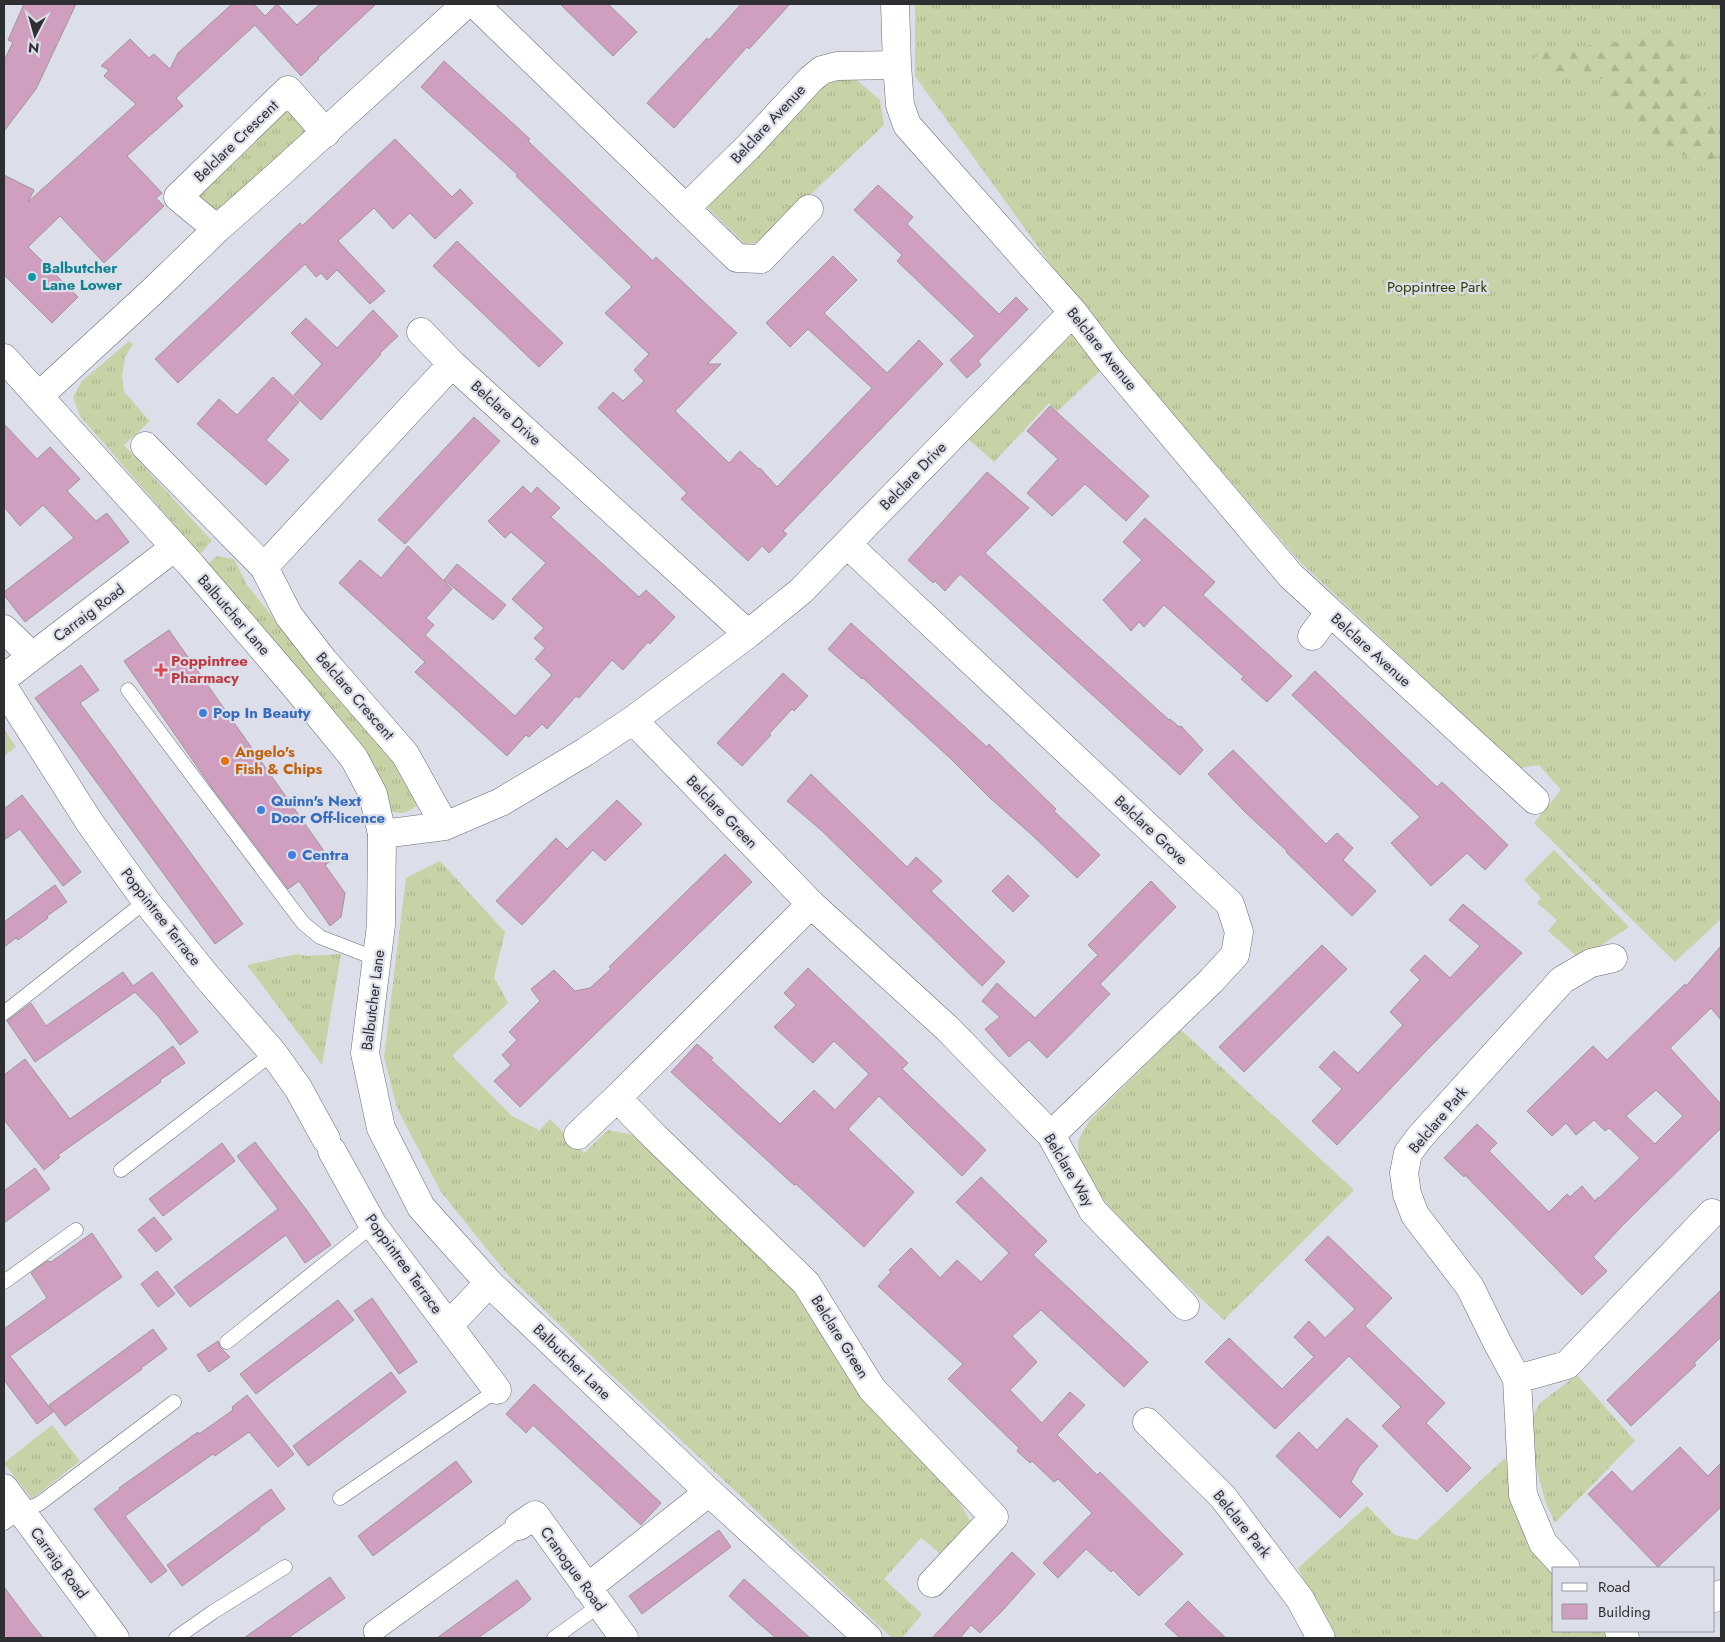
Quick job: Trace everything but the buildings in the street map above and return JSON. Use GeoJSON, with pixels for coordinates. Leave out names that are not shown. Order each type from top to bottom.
{"type":"FeatureCollection","features":[{"type":"Feature","properties":{"kind":"street"},"geometry":{"type":"LineString","coordinates":[[39,396],[217,229],[466,4]]}},
{"type":"Feature","properties":{"kind":"street"},"geometry":{"type":"LineString","coordinates":[[476,4],[737,258],[761,259],[809,209]]}},
{"type":"Feature","properties":{"kind":"street"},"geometry":{"type":"LineString","coordinates":[[895,4],[897,65]]}},
{"type":"Feature","properties":{"kind":"street","name":"Belclare Avenue"},"geometry":{"type":"LineString","coordinates":[[686,208],[748,147],[811,79],[822,70],[838,66],[897,65],[900,105],[907,125],[1073,312],[1110,361],[1290,576],[1535,800]]}},
{"type":"Feature","properties":{"kind":"street","name":"Belclare Crescent"},"geometry":{"type":"LineString","coordinates":[[217,229],[178,197],[288,90],[326,132]]}},
{"type":"Feature","properties":{"kind":"street","name":"Belclare Drive"},"geometry":{"type":"LineString","coordinates":[[382,834],[445,826],[501,802],[585,752],[633,720],[748,634],[801,591],[1073,312]]}},
{"type":"Feature","properties":{"kind":"street","name":"Belclare Drive"},"geometry":{"type":"LineString","coordinates":[[421,332],[452,364],[748,634]]}},
{"type":"Feature","properties":{"kind":"street","name":"Balbutcher Lane"},"geometry":{"type":"LineString","coordinates":[[4,358],[174,547],[299,691],[354,758],[373,794],[382,834],[381,925],[365,1054],[381,1128],[421,1207],[490,1283],[709,1492],[868,1638]]}},
{"type":"Feature","properties":{"kind":"street"},"geometry":{"type":"LineString","coordinates":[[264,567],[452,364]]}},
{"type":"Feature","properties":{"kind":"street","name":"Belclare Crescent"},"geometry":{"type":"LineString","coordinates":[[145,446],[264,567],[289,616],[324,661],[405,754],[445,826]]}},
{"type":"Feature","properties":{"kind":"street","name":"Belclare Grove"},"geometry":{"type":"LineString","coordinates":[[847,544],[1230,904],[1239,932],[1235,955],[1203,989],[1051,1135]]}},
{"type":"Feature","properties":{"kind":"street","name":"Carraig Road"},"geometry":{"type":"LineString","coordinates":[[4,678],[174,547]]}},
{"type":"Feature","properties":{"kind":"street"},"geometry":{"type":"LineString","coordinates":[[1312,636],[1330,612]]}},
{"type":"Feature","properties":{"kind":"street"},"geometry":{"type":"LineString","coordinates":[[4,629],[32,656]]}},
{"type":"Feature","properties":{"kind":"street","name":"Poppintree Terrace"},"geometry":{"type":"LineString","coordinates":[[4,688],[90,823],[146,901],[208,978],[273,1053],[298,1088],[373,1225],[497,1390]]}},
{"type":"Feature","properties":{"kind":"street","name":"Belclare Green"},"geometry":{"type":"LineString","coordinates":[[633,720],[811,904],[952,1033]]}},
{"type":"Feature","properties":{"kind":"street"},"geometry":{"type":"LineString","coordinates":[[578,1135],[811,904]]}},
{"type":"Feature","properties":{"kind":"street","name":"Belclare Park"},"geometry":{"type":"LineString","coordinates":[[1565,1567],[1543,1543],[1522,1495],[1517,1380],[1470,1288],[1415,1216],[1407,1194],[1404,1173],[1408,1153],[1420,1137],[1562,980],[1591,963],[1613,958]]}},
{"type":"Feature","properties":{"kind":"street","name":"Belclare Way"},"geometry":{"type":"LineString","coordinates":[[952,1033],[1051,1135],[1093,1211],[1185,1306]]}},
{"type":"Feature","properties":{"kind":"street","name":"Belclare Green"},"geometry":{"type":"LineString","coordinates":[[617,1098],[806,1282],[872,1388],[994,1517],[932,1584]]}},
{"type":"Feature","properties":{"kind":"street"},"geometry":{"type":"LineString","coordinates":[[1517,1380],[1567,1365],[1712,1213]]}},
{"type":"Feature","properties":{"kind":"street","name":"Poppintree Terrace"},"geometry":{"type":"LineString","coordinates":[[449,1325],[490,1283]]}},
{"type":"Feature","properties":{"kind":"street","name":"Belclare Park"},"geometry":{"type":"LineString","coordinates":[[1147,1422],[1222,1497],[1300,1599],[1321,1638]]}},
{"type":"Feature","properties":{"kind":"street","name":"Carraig Road"},"geometry":{"type":"LineString","coordinates":[[4,1488],[12,1517],[115,1638]]}},
{"type":"Feature","properties":{"kind":"street"},"geometry":{"type":"LineString","coordinates":[[593,1596],[709,1492]]}},
{"type":"Feature","properties":{"kind":"street","name":"Cranogue Road"},"geometry":{"type":"LineString","coordinates":[[519,1526],[535,1515],[624,1638]]}},
{"type":"Feature","properties":{"kind":"street"},"geometry":{"type":"LineString","coordinates":[[374,1631],[519,1526]]}},
{"type":"Feature","properties":{"kind":"lane"},"geometry":{"type":"LineString","coordinates":[[128,690],[303,923],[320,936],[377,959]]}},
{"type":"Feature","properties":{"kind":"lane"},"geometry":{"type":"LineString","coordinates":[[4,1012],[146,901]]}},
{"type":"Feature","properties":{"kind":"lane"},"geometry":{"type":"LineString","coordinates":[[121,1170],[273,1053]]}},
{"type":"Feature","properties":{"kind":"lane"},"geometry":{"type":"LineString","coordinates":[[227,1342],[373,1225]]}},
{"type":"Feature","properties":{"kind":"lane"},"geometry":{"type":"LineString","coordinates":[[4,1282],[76,1230]]}},
{"type":"Feature","properties":{"kind":"lane"},"geometry":{"type":"LineString","coordinates":[[340,1498],[497,1390]]}},
{"type":"Feature","properties":{"kind":"lane"},"geometry":{"type":"LineString","coordinates":[[12,1517],[39,1504],[174,1402]]}},
{"type":"Feature","properties":{"kind":"lane"},"geometry":{"type":"LineString","coordinates":[[176,1638],[213,1612],[285,1567]]}},
{"type":"Feature","properties":{"kind":"lane"},"geometry":{"type":"LineString","coordinates":[[554,1638],[593,1596]]}},
{"type":"Feature","properties":{"kind":"green space","name":"Poppintree Park"},"geometry":{"type":"Polygon","coordinates":[[[915,4],[1721,4],[1721,919],[1675,962],[1534,823],[1561,790],[1539,765],[1520,768],[1300,562],[1082,308],[915,76],[915,4]]]}},
{"type":"Feature","properties":{"kind":"green space"},"geometry":{"type":"Polygon","coordinates":[[[1665,36],[1675,38],[1702,89],[1714,118],[1720,146],[1713,164],[1691,159],[1669,147],[1605,98],[1607,78],[1590,80],[1550,74],[1535,63],[1539,45],[1567,48],[1665,36]]]}},
{"type":"Feature","properties":{"kind":"green space"},"geometry":{"type":"Polygon","coordinates":[[[853,77],[880,100],[884,125],[805,200],[766,242],[745,244],[708,208],[717,187],[817,86],[853,77]]]}},
{"type":"Feature","properties":{"kind":"green space"},"geometry":{"type":"Polygon","coordinates":[[[288,90],[325,132],[213,236],[178,197],[288,90]]]}},
{"type":"Feature","properties":{"kind":"green space"},"geometry":{"type":"Polygon","coordinates":[[[1071,317],[1110,361],[1057,412],[1049,403],[994,462],[960,432],[1071,317]]]}},
{"type":"Feature","properties":{"kind":"green space"},"geometry":{"type":"Polygon","coordinates":[[[129,341],[133,344],[125,357],[122,377],[124,392],[150,421],[124,445],[212,541],[200,554],[80,416],[73,397],[82,381],[129,341]]]}},
{"type":"Feature","properties":{"kind":"green space"},"geometry":{"type":"Polygon","coordinates":[[[217,556],[234,559],[247,585],[318,673],[414,785],[420,802],[413,809],[402,813],[389,811],[205,566],[217,556]]]}},
{"type":"Feature","properties":{"kind":"green space"},"geometry":{"type":"Polygon","coordinates":[[[4,729],[16,747],[4,756],[4,729]]]}},
{"type":"Feature","properties":{"kind":"green space"},"geometry":{"type":"Polygon","coordinates":[[[1554,850],[1629,927],[1580,959],[1548,931],[1557,920],[1537,903],[1541,898],[1524,880],[1554,850]]]}},
{"type":"Feature","properties":{"kind":"green space"},"geometry":{"type":"Polygon","coordinates":[[[440,861],[505,932],[494,977],[508,1003],[452,1056],[512,1116],[539,1130],[526,1145],[550,1119],[584,1153],[608,1130],[639,1136],[714,1205],[807,1304],[860,1387],[957,1498],[972,1524],[944,1557],[921,1538],[884,1579],[922,1614],[902,1638],[892,1638],[605,1369],[508,1275],[441,1192],[397,1108],[384,1057],[406,878],[440,861]]]}},
{"type":"Feature","properties":{"kind":"green space"},"geometry":{"type":"Polygon","coordinates":[[[297,954],[307,956],[341,954],[322,1065],[247,965],[297,954]]]}},
{"type":"Feature","properties":{"kind":"green space"},"geometry":{"type":"Polygon","coordinates":[[[1181,1030],[1354,1190],[1224,1320],[1174,1273],[1164,1271],[1093,1187],[1079,1161],[1078,1141],[1089,1121],[1181,1030]]]}},
{"type":"Feature","properties":{"kind":"green space"},"geometry":{"type":"Polygon","coordinates":[[[1577,1375],[1635,1441],[1555,1523],[1545,1501],[1531,1447],[1530,1422],[1540,1403],[1577,1375]]]}},
{"type":"Feature","properties":{"kind":"green space"},"geometry":{"type":"Polygon","coordinates":[[[52,1425],[80,1461],[32,1499],[4,1463],[52,1425]]]}},
{"type":"Feature","properties":{"kind":"green space"},"geometry":{"type":"Polygon","coordinates":[[[1505,1458],[1521,1522],[1553,1567],[1552,1632],[1607,1632],[1607,1638],[1333,1638],[1298,1568],[1367,1506],[1395,1535],[1417,1540],[1505,1458]]]}},
{"type":"Feature","properties":{"kind":"place","name":"Balbutcher Lane Lower"},"geometry":{"type":"Point","coordinates":[32,277]}},
{"type":"Feature","properties":{"kind":"place","name":"Poppintree Pharmacy"},"geometry":{"type":"Point","coordinates":[161,670]}},
{"type":"Feature","properties":{"kind":"place","name":"Pop In Beauty"},"geometry":{"type":"Point","coordinates":[203,713]}},
{"type":"Feature","properties":{"kind":"place","name":"Angelo's Fish & Chips"},"geometry":{"type":"Point","coordinates":[225,761]}},
{"type":"Feature","properties":{"kind":"place","name":"Quinn's Next Door Off-licence"},"geometry":{"type":"Point","coordinates":[261,810]}},
{"type":"Feature","properties":{"kind":"place","name":"Centra"},"geometry":{"type":"Point","coordinates":[292,855]}}]}
